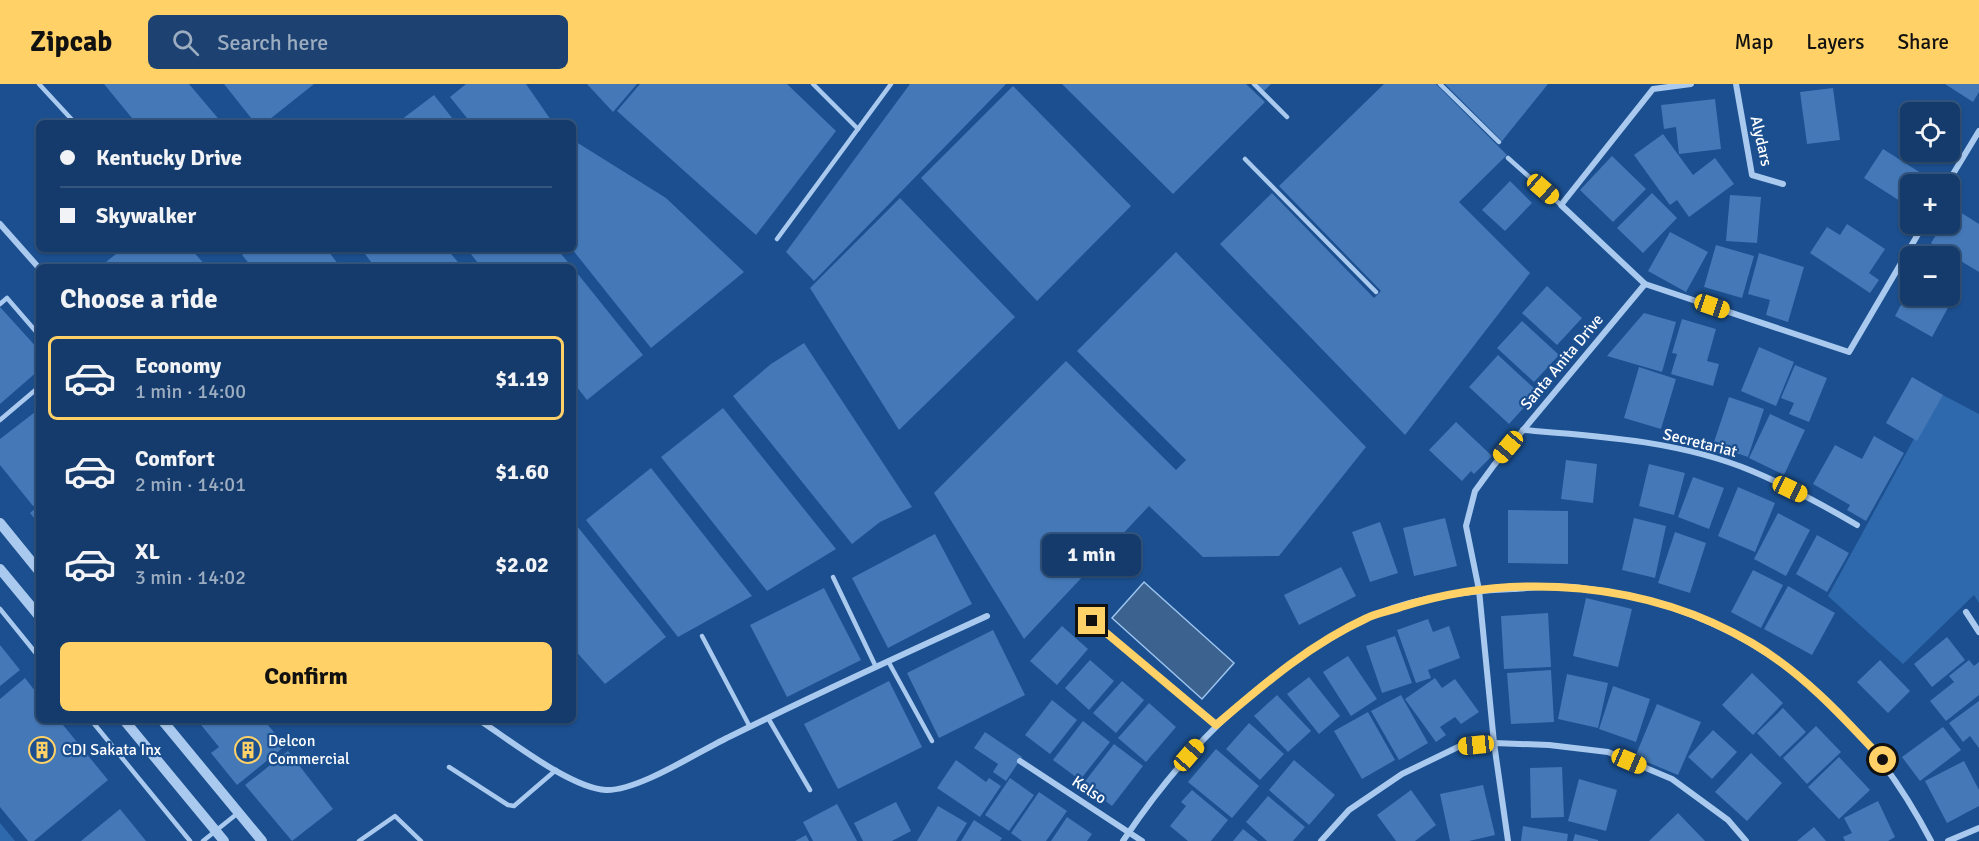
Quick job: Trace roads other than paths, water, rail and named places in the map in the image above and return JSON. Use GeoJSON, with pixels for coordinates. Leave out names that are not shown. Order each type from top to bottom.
{"type":"FeatureCollection","features":[{"type":"Feature","properties":{"kind":"street"},"geometry":{"type":"LineString","coordinates":[[1691,84],[1653,89],[1561,205],[1645,284],[1849,352],[1918,234]]}},
{"type":"Feature","properties":{"kind":"street","name":"Alydars"},"geometry":{"type":"LineString","coordinates":[[1736,84],[1752,175],[1783,184]]}},
{"type":"Feature","properties":{"kind":"street"},"geometry":{"type":"LineString","coordinates":[[1953,174],[1979,131]]}},
{"type":"Feature","properties":{"kind":"street"},"geometry":{"type":"LineString","coordinates":[[0,224],[36,265]]}},
{"type":"Feature","properties":{"kind":"street","name":"Santa Anita Drive"},"geometry":{"type":"LineString","coordinates":[[1508,841],[1494,743],[1479,590],[1466,526],[1475,491],[1645,284]]}},
{"type":"Feature","properties":{"kind":"street","name":"Secretariat"},"geometry":{"type":"LineString","coordinates":[[1523,430],[1602,436],[1691,452],[1750,470],[1810,498],[1857,525]]}},
{"type":"Feature","properties":{"kind":"street"},"geometry":{"type":"LineString","coordinates":[[0,523],[36,567]]}},
{"type":"Feature","properties":{"kind":"street"},"geometry":{"type":"LineString","coordinates":[[0,569],[36,612]]}},
{"type":"Feature","properties":{"kind":"street"},"geometry":{"type":"LineString","coordinates":[[1123,841],[1216,725],[1286,665],[1367,618],[1425,600],[1479,590],[1572,587],[1624,595],[1685,611],[1752,643],[1819,691],[1883,760],[1910,801],[1931,841]]}},
{"type":"Feature","properties":{"kind":"street"},"geometry":{"type":"LineString","coordinates":[[1966,612],[1979,632]]}},
{"type":"Feature","properties":{"kind":"street"},"geometry":{"type":"LineString","coordinates":[[484,723],[576,783],[604,790],[619,789],[639,783],[768,718],[987,615]]}},
{"type":"Feature","properties":{"kind":"street"},"geometry":{"type":"LineString","coordinates":[[1092,621],[1216,725]]}},
{"type":"Feature","properties":{"kind":"street"},"geometry":{"type":"LineString","coordinates":[[126,723],[224,841]]}},
{"type":"Feature","properties":{"kind":"street"},"geometry":{"type":"LineString","coordinates":[[164,723],[262,841]]}},
{"type":"Feature","properties":{"kind":"street"},"geometry":{"type":"LineString","coordinates":[[1321,841],[1349,810],[1402,774],[1458,747],[1494,743],[1549,745],[1608,752],[1672,779],[1728,820],[1746,841]]}},
{"type":"Feature","properties":{"kind":"street","name":"Kelso"},"geometry":{"type":"LineString","coordinates":[[1020,761],[1142,841]]}},
{"type":"Feature","properties":{"kind":"street"},"geometry":{"type":"LineString","coordinates":[[1948,841],[1979,828]]}},
{"type":"Feature","properties":{"kind":"lane"},"geometry":{"type":"LineString","coordinates":[[39,84],[72,120]]}},
{"type":"Feature","properties":{"kind":"lane"},"geometry":{"type":"LineString","coordinates":[[813,84],[858,129]]}},
{"type":"Feature","properties":{"kind":"lane"},"geometry":{"type":"LineString","coordinates":[[777,238],[891,84]]}},
{"type":"Feature","properties":{"kind":"lane"},"geometry":{"type":"LineString","coordinates":[[1254,84],[1287,117]]}},
{"type":"Feature","properties":{"kind":"lane"},"geometry":{"type":"LineString","coordinates":[[1440,84],[1500,142]]}},
{"type":"Feature","properties":{"kind":"lane"},"geometry":{"type":"LineString","coordinates":[[1508,158],[1561,205]]}},
{"type":"Feature","properties":{"kind":"lane"},"geometry":{"type":"LineString","coordinates":[[1245,159],[1376,292]]}},
{"type":"Feature","properties":{"kind":"lane"},"geometry":{"type":"LineString","coordinates":[[0,304],[7,298],[36,332]]}},
{"type":"Feature","properties":{"kind":"lane"},"geometry":{"type":"LineString","coordinates":[[0,420],[36,390]]}},
{"type":"Feature","properties":{"kind":"lane"},"geometry":{"type":"LineString","coordinates":[[833,577],[876,667]]}},
{"type":"Feature","properties":{"kind":"lane"},"geometry":{"type":"LineString","coordinates":[[0,609],[36,653]]}},
{"type":"Feature","properties":{"kind":"lane"},"geometry":{"type":"LineString","coordinates":[[702,636],[750,727]]}},
{"type":"Feature","properties":{"kind":"lane"},"geometry":{"type":"LineString","coordinates":[[888,661],[932,741]]}},
{"type":"Feature","properties":{"kind":"lane"},"geometry":{"type":"LineString","coordinates":[[768,718],[810,790]]}},
{"type":"Feature","properties":{"kind":"lane"},"geometry":{"type":"LineString","coordinates":[[93,723],[190,841]]}},
{"type":"Feature","properties":{"kind":"lane"},"geometry":{"type":"LineString","coordinates":[[449,767],[508,805],[514,806],[556,770]]}},
{"type":"Feature","properties":{"kind":"lane"},"geometry":{"type":"LineString","coordinates":[[202,841],[239,813]]}},
{"type":"Feature","properties":{"kind":"lane"},"geometry":{"type":"LineString","coordinates":[[359,841],[394,816],[421,841]]}},
{"type":"Feature","properties":{"kind":"place","name":"CDI Sakata Inx"},"geometry":{"type":"Point","coordinates":[42,750]}},
{"type":"Feature","properties":{"kind":"place","name":"Delcon Commercial"},"geometry":{"type":"Point","coordinates":[248,750]}}]}
